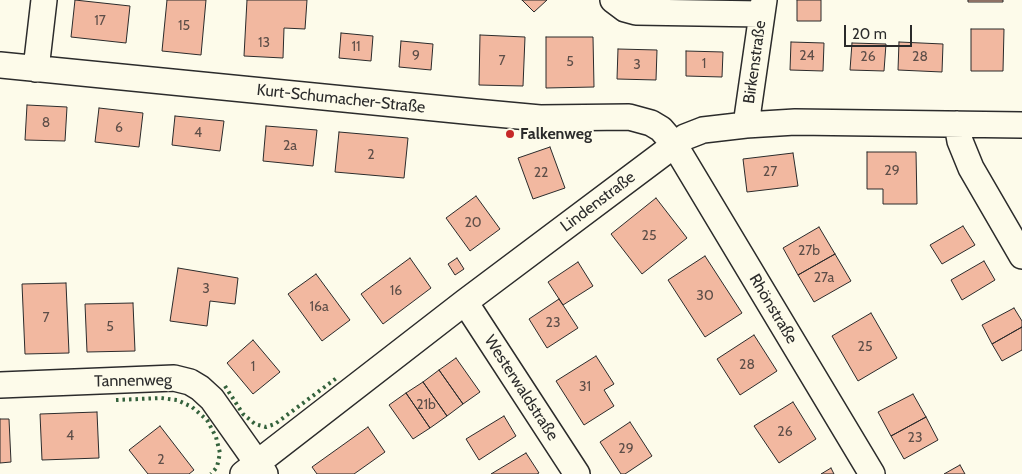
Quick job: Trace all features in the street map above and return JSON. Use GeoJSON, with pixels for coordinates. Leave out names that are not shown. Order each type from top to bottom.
{"type":"FeatureCollection","features":[{"type":"Feature","properties":{"kind":"street"},"geometry":{"type":"LineString","coordinates":[[36,70],[44,0]]}},
{"type":"Feature","properties":{"kind":"street"},"geometry":{"type":"LineString","coordinates":[[613,0],[625,9],[636,12],[763,7]]}},
{"type":"Feature","properties":{"kind":"street","name":"Birkenstraße"},"geometry":{"type":"LineString","coordinates":[[746,125],[763,7]]}},
{"type":"Feature","properties":{"kind":"street","name":"Kurt-Schumacher-Straße"},"geometry":{"type":"LineString","coordinates":[[0,65],[540,118],[629,117],[640,119],[656,126],[674,144]]}},
{"type":"Feature","properties":{"kind":"street","name":"Lindenstraße"},"geometry":{"type":"LineString","coordinates":[[255,470],[466,302],[685,137],[703,130],[795,122],[1022,125]]}},
{"type":"Feature","properties":{"kind":"street"},"geometry":{"type":"LineString","coordinates":[[957,124],[960,141],[971,168],[1022,256]]}},
{"type":"Feature","properties":{"kind":"street","name":"Rhönstraße"},"geometry":{"type":"LineString","coordinates":[[674,144],[872,474]]}},
{"type":"Feature","properties":{"kind":"street","name":"Westerwaldstraße"},"geometry":{"type":"LineString","coordinates":[[466,302],[578,474]]}},
{"type":"Feature","properties":{"kind":"street","name":"Tannenweg"},"geometry":{"type":"LineString","coordinates":[[0,385],[174,378],[190,382],[212,399],[255,470]]}},
{"type":"Feature","properties":{"kind":"building"},"geometry":{"type":"Polygon","coordinates":[[[75,0],[130,6],[126,43],[71,37],[75,0]]]}},
{"type":"Feature","properties":{"kind":"building"},"geometry":{"type":"Polygon","coordinates":[[[167,0],[206,0],[201,55],[162,51],[167,0]]]}},
{"type":"Feature","properties":{"kind":"building"},"geometry":{"type":"Polygon","coordinates":[[[247,0],[307,0],[305,29],[284,28],[283,58],[244,56],[247,0]]]}},
{"type":"Feature","properties":{"kind":"building"},"geometry":{"type":"Polygon","coordinates":[[[522,0],[547,0],[534,12],[522,0]]]}},
{"type":"Feature","properties":{"kind":"building"},"geometry":{"type":"Polygon","coordinates":[[[797,0],[821,0],[821,21],[797,21],[797,0]]]}},
{"type":"Feature","properties":{"kind":"building"},"geometry":{"type":"Polygon","coordinates":[[[968,0],[1003,0],[1003,2],[968,2],[968,0]]]}},
{"type":"Feature","properties":{"kind":"building"},"geometry":{"type":"Polygon","coordinates":[[[971,29],[1004,29],[1003,71],[971,71],[971,29]]]}},
{"type":"Feature","properties":{"kind":"building"},"geometry":{"type":"Polygon","coordinates":[[[341,33],[373,36],[371,61],[339,58],[341,33]]]}},
{"type":"Feature","properties":{"kind":"building"},"geometry":{"type":"Polygon","coordinates":[[[480,35],[525,37],[523,86],[479,85],[480,35]]]}},
{"type":"Feature","properties":{"kind":"building"},"geometry":{"type":"Polygon","coordinates":[[[546,37],[593,37],[594,87],[546,88],[546,37]]]}},
{"type":"Feature","properties":{"kind":"building"},"geometry":{"type":"Polygon","coordinates":[[[401,41],[433,44],[431,70],[399,67],[401,41]]]}},
{"type":"Feature","properties":{"kind":"building"},"geometry":{"type":"Polygon","coordinates":[[[791,42],[824,43],[823,71],[790,70],[791,42]]]}},
{"type":"Feature","properties":{"kind":"building"},"geometry":{"type":"Polygon","coordinates":[[[899,42],[943,44],[942,72],[898,70],[899,42]]]}},
{"type":"Feature","properties":{"kind":"building"},"geometry":{"type":"Polygon","coordinates":[[[852,43],[886,44],[884,71],[850,70],[852,43]]]}},
{"type":"Feature","properties":{"kind":"building"},"geometry":{"type":"Polygon","coordinates":[[[618,49],[657,50],[656,80],[617,79],[618,49]]]}},
{"type":"Feature","properties":{"kind":"building"},"geometry":{"type":"Polygon","coordinates":[[[686,51],[723,52],[722,77],[686,76],[686,51]]]}},
{"type":"Feature","properties":{"kind":"building"},"geometry":{"type":"Polygon","coordinates":[[[27,105],[67,107],[65,141],[25,140],[27,105]]]}},
{"type":"Feature","properties":{"kind":"building"},"geometry":{"type":"Polygon","coordinates":[[[99,108],[143,113],[139,147],[95,142],[99,108]]]}},
{"type":"Feature","properties":{"kind":"building"},"geometry":{"type":"Polygon","coordinates":[[[175,116],[224,121],[220,151],[172,145],[175,116]]]}},
{"type":"Feature","properties":{"kind":"building"},"geometry":{"type":"Polygon","coordinates":[[[266,126],[317,130],[313,166],[263,161],[266,126]]]}},
{"type":"Feature","properties":{"kind":"building"},"geometry":{"type":"Polygon","coordinates":[[[339,132],[408,138],[404,178],[335,172],[339,132]]]}},
{"type":"Feature","properties":{"kind":"building"},"geometry":{"type":"Polygon","coordinates":[[[550,147],[565,188],[533,199],[518,158],[550,147]]]}},
{"type":"Feature","properties":{"kind":"building"},"geometry":{"type":"Polygon","coordinates":[[[867,152],[916,152],[917,204],[883,204],[883,189],[867,189],[867,152]]]}},
{"type":"Feature","properties":{"kind":"building"},"geometry":{"type":"Polygon","coordinates":[[[793,153],[798,186],[747,192],[743,159],[793,153]]]}},
{"type":"Feature","properties":{"kind":"building"},"geometry":{"type":"Polygon","coordinates":[[[476,196],[500,229],[470,251],[446,218],[476,196]]]}},
{"type":"Feature","properties":{"kind":"building"},"geometry":{"type":"Polygon","coordinates":[[[656,198],[687,238],[642,274],[611,234],[656,198]]]}},
{"type":"Feature","properties":{"kind":"building"},"geometry":{"type":"Polygon","coordinates":[[[963,226],[975,245],[942,264],[930,245],[963,226]]]}},
{"type":"Feature","properties":{"kind":"building"},"geometry":{"type":"Polygon","coordinates":[[[819,227],[835,254],[798,275],[783,248],[819,227]]]}},
{"type":"Feature","properties":{"kind":"building"},"geometry":{"type":"Polygon","coordinates":[[[835,254],[851,281],[814,302],[798,275],[835,254]]]}},
{"type":"Feature","properties":{"kind":"building"},"geometry":{"type":"Polygon","coordinates":[[[705,256],[742,313],[705,337],[668,280],[705,256]]]}},
{"type":"Feature","properties":{"kind":"building"},"geometry":{"type":"Polygon","coordinates":[[[410,258],[431,288],[383,324],[361,294],[410,258]]]}},
{"type":"Feature","properties":{"kind":"building"},"geometry":{"type":"Polygon","coordinates":[[[457,258],[464,269],[455,275],[448,264],[457,258]]]}},
{"type":"Feature","properties":{"kind":"building"},"geometry":{"type":"Polygon","coordinates":[[[984,261],[995,280],[962,300],[951,280],[984,261]]]}},
{"type":"Feature","properties":{"kind":"building"},"geometry":{"type":"Polygon","coordinates":[[[578,262],[593,286],[563,305],[548,282],[578,262]]]}},
{"type":"Feature","properties":{"kind":"building"},"geometry":{"type":"Polygon","coordinates":[[[178,268],[238,278],[235,304],[210,301],[207,326],[170,321],[178,268]]]}},
{"type":"Feature","properties":{"kind":"building"},"geometry":{"type":"Polygon","coordinates":[[[316,274],[350,320],[322,341],[288,294],[316,274]]]}},
{"type":"Feature","properties":{"kind":"building"},"geometry":{"type":"Polygon","coordinates":[[[66,283],[69,353],[25,354],[22,284],[66,283]]]}},
{"type":"Feature","properties":{"kind":"building"},"geometry":{"type":"Polygon","coordinates":[[[559,299],[578,328],[547,348],[529,319],[559,299]]]}},
{"type":"Feature","properties":{"kind":"building"},"geometry":{"type":"Polygon","coordinates":[[[133,303],[135,351],[87,352],[85,304],[133,303]]]}},
{"type":"Feature","properties":{"kind":"building"},"geometry":{"type":"Polygon","coordinates":[[[1014,308],[1022,321],[1022,327],[992,344],[982,325],[1014,308]]]}},
{"type":"Feature","properties":{"kind":"building"},"geometry":{"type":"Polygon","coordinates":[[[871,313],[897,358],[858,381],[832,336],[871,313]]]}},
{"type":"Feature","properties":{"kind":"building"},"geometry":{"type":"Polygon","coordinates":[[[1022,327],[1022,350],[1002,361],[992,344],[1022,327]]]}},
{"type":"Feature","properties":{"kind":"building"},"geometry":{"type":"Polygon","coordinates":[[[754,335],[777,371],[740,395],[717,359],[754,335]]]}},
{"type":"Feature","properties":{"kind":"building"},"geometry":{"type":"Polygon","coordinates":[[[253,340],[280,372],[253,394],[227,363],[253,340]]]}},
{"type":"Feature","properties":{"kind":"building"},"geometry":{"type":"Polygon","coordinates":[[[596,356],[614,384],[604,390],[614,406],[584,425],[556,381],[596,356]]]}},
{"type":"Feature","properties":{"kind":"building"},"geometry":{"type":"Polygon","coordinates":[[[456,358],[480,392],[463,404],[439,370],[456,358]]]}},
{"type":"Feature","properties":{"kind":"building"},"geometry":{"type":"Polygon","coordinates":[[[439,370],[463,404],[447,416],[423,382],[439,370]]]}},
{"type":"Feature","properties":{"kind":"building"},"geometry":{"type":"Polygon","coordinates":[[[423,382],[447,416],[430,428],[406,393],[423,382]]]}},
{"type":"Feature","properties":{"kind":"building"},"geometry":{"type":"Polygon","coordinates":[[[406,393],[430,428],[413,439],[389,405],[406,393]]]}},
{"type":"Feature","properties":{"kind":"building"},"geometry":{"type":"Polygon","coordinates":[[[913,394],[926,417],[891,436],[878,412],[913,394]]]}},
{"type":"Feature","properties":{"kind":"building"},"geometry":{"type":"Polygon","coordinates":[[[793,402],[816,439],[779,463],[754,426],[793,402]]]}},
{"type":"Feature","properties":{"kind":"building"},"geometry":{"type":"Polygon","coordinates":[[[97,412],[99,458],[42,460],[40,414],[97,412]]]}},
{"type":"Feature","properties":{"kind":"building"},"geometry":{"type":"Polygon","coordinates":[[[504,416],[516,436],[479,460],[466,439],[504,416]]]}},
{"type":"Feature","properties":{"kind":"building"},"geometry":{"type":"Polygon","coordinates":[[[926,417],[938,440],[904,459],[891,436],[926,417]]]}},
{"type":"Feature","properties":{"kind":"building"},"geometry":{"type":"Polygon","coordinates":[[[0,419],[9,419],[11,462],[0,463],[0,419]]]}},
{"type":"Feature","properties":{"kind":"building"},"geometry":{"type":"Polygon","coordinates":[[[630,422],[652,456],[625,474],[621,474],[600,442],[630,422]]]}},
{"type":"Feature","properties":{"kind":"building"},"geometry":{"type":"Polygon","coordinates":[[[160,426],[194,470],[189,474],[148,474],[129,450],[160,426]]]}},
{"type":"Feature","properties":{"kind":"building"},"geometry":{"type":"Polygon","coordinates":[[[368,427],[385,452],[354,474],[317,474],[312,467],[368,427]]]}},
{"type":"Feature","properties":{"kind":"building"},"geometry":{"type":"Polygon","coordinates":[[[526,453],[539,473],[491,474],[526,453]]]}},
{"type":"Feature","properties":{"kind":"building"},"geometry":{"type":"Polygon","coordinates":[[[960,465],[965,474],[944,474],[960,465]]]}},
{"type":"Feature","properties":{"kind":"building"},"geometry":{"type":"Polygon","coordinates":[[[831,468],[834,474],[821,474],[831,468]]]}},
{"type":"Feature","properties":{"kind":"hedge"},"geometry":{"type":"LineString","coordinates":[[225,386],[243,414],[255,424],[266,427],[275,424],[338,377]]}},
{"type":"Feature","properties":{"kind":"hedge"},"geometry":{"type":"LineString","coordinates":[[116,400],[161,398],[177,400],[192,407],[207,420],[216,437],[220,453],[217,467],[211,474]]}},
{"type":"Feature","properties":{"kind":"place","name":"Falkenweg"},"geometry":{"type":"Point","coordinates":[510,134]}}]}
